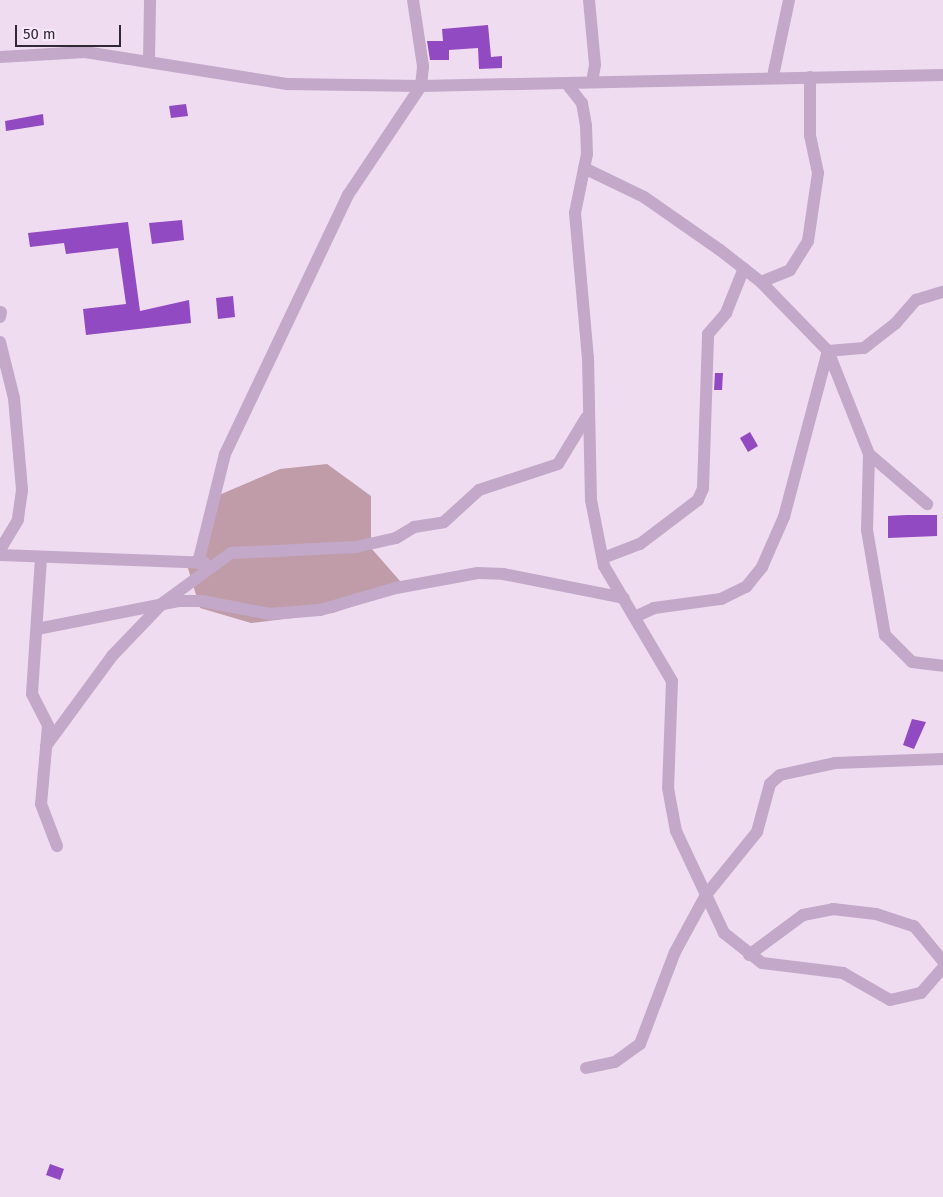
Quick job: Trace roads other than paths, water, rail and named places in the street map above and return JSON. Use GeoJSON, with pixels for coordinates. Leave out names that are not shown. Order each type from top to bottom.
{"type":"FeatureCollection","features":[{"type":"Feature","properties":{"kind":"street"},"geometry":{"type":"LineString","coordinates":[[150,0],[150,60]]}},
{"type":"Feature","properties":{"kind":"street"},"geometry":{"type":"LineString","coordinates":[[198,563],[225,454],[348,196],[421,86],[424,66],[413,0]]}},
{"type":"Feature","properties":{"kind":"street"},"geometry":{"type":"LineString","coordinates":[[588,0],[596,65],[592,82]]}},
{"type":"Feature","properties":{"kind":"street"},"geometry":{"type":"LineString","coordinates":[[773,76],[789,0]]}},
{"type":"Feature","properties":{"kind":"street"},"geometry":{"type":"LineString","coordinates":[[0,57],[85,52],[150,60],[288,84],[421,86],[567,84],[773,76],[943,75]]}},
{"type":"Feature","properties":{"kind":"street"},"geometry":{"type":"LineString","coordinates":[[761,282],[790,270],[808,241],[818,173],[810,136],[810,77]]}},
{"type":"Feature","properties":{"kind":"street"},"geometry":{"type":"LineString","coordinates":[[567,84],[577,93],[584,112],[584,168],[575,213],[588,358],[586,418],[591,500],[603,558],[624,598],[637,616],[672,682],[668,788],[671,813],[724,933],[749,955],[785,969],[843,973],[890,1000],[921,992],[943,968]]}},
{"type":"Feature","properties":{"kind":"street"},"geometry":{"type":"LineString","coordinates":[[584,168],[644,197],[744,268],[761,282],[828,351],[869,454],[867,530],[885,635],[912,662],[943,666]]}},
{"type":"Feature","properties":{"kind":"street"},"geometry":{"type":"LineString","coordinates":[[603,558],[640,544],[698,500],[703,488],[708,334],[726,313],[744,268]]}},
{"type":"Feature","properties":{"kind":"street"},"geometry":{"type":"LineString","coordinates":[[828,351],[864,348],[916,300],[943,292]]}},
{"type":"Feature","properties":{"kind":"street"},"geometry":{"type":"LineString","coordinates":[[0,316],[1,312]]}},
{"type":"Feature","properties":{"kind":"street"},"geometry":{"type":"LineString","coordinates":[[0,342],[14,398],[22,490],[18,520],[0,550]]}},
{"type":"Feature","properties":{"kind":"street"},"geometry":{"type":"LineString","coordinates":[[637,616],[654,608],[735,595],[762,567],[803,458],[828,351]]}},
{"type":"Feature","properties":{"kind":"street"},"geometry":{"type":"LineString","coordinates":[[46,746],[112,656],[164,602],[215,563],[244,550],[369,545],[414,527],[444,522],[479,490],[558,464],[586,418]]}},
{"type":"Feature","properties":{"kind":"street"},"geometry":{"type":"LineString","coordinates":[[869,454],[927,504]]}},
{"type":"Feature","properties":{"kind":"street"},"geometry":{"type":"LineString","coordinates":[[0,555],[215,563]]}},
{"type":"Feature","properties":{"kind":"street"},"geometry":{"type":"LineString","coordinates":[[42,558],[32,694],[47,725],[41,804],[57,846]]}},
{"type":"Feature","properties":{"kind":"street"},"geometry":{"type":"LineString","coordinates":[[37,629],[164,602],[202,601],[270,614],[320,610],[396,588],[478,573],[513,575],[624,598]]}},
{"type":"Feature","properties":{"kind":"street"},"geometry":{"type":"LineString","coordinates":[[586,1068],[615,1062],[640,1044],[675,952],[706,895],[757,832],[770,784],[780,775],[835,763],[943,759]]}},
{"type":"Feature","properties":{"kind":"street"},"geometry":{"type":"LineString","coordinates":[[749,955],[804,915],[833,909],[876,914],[914,926],[943,961]]}}]}
